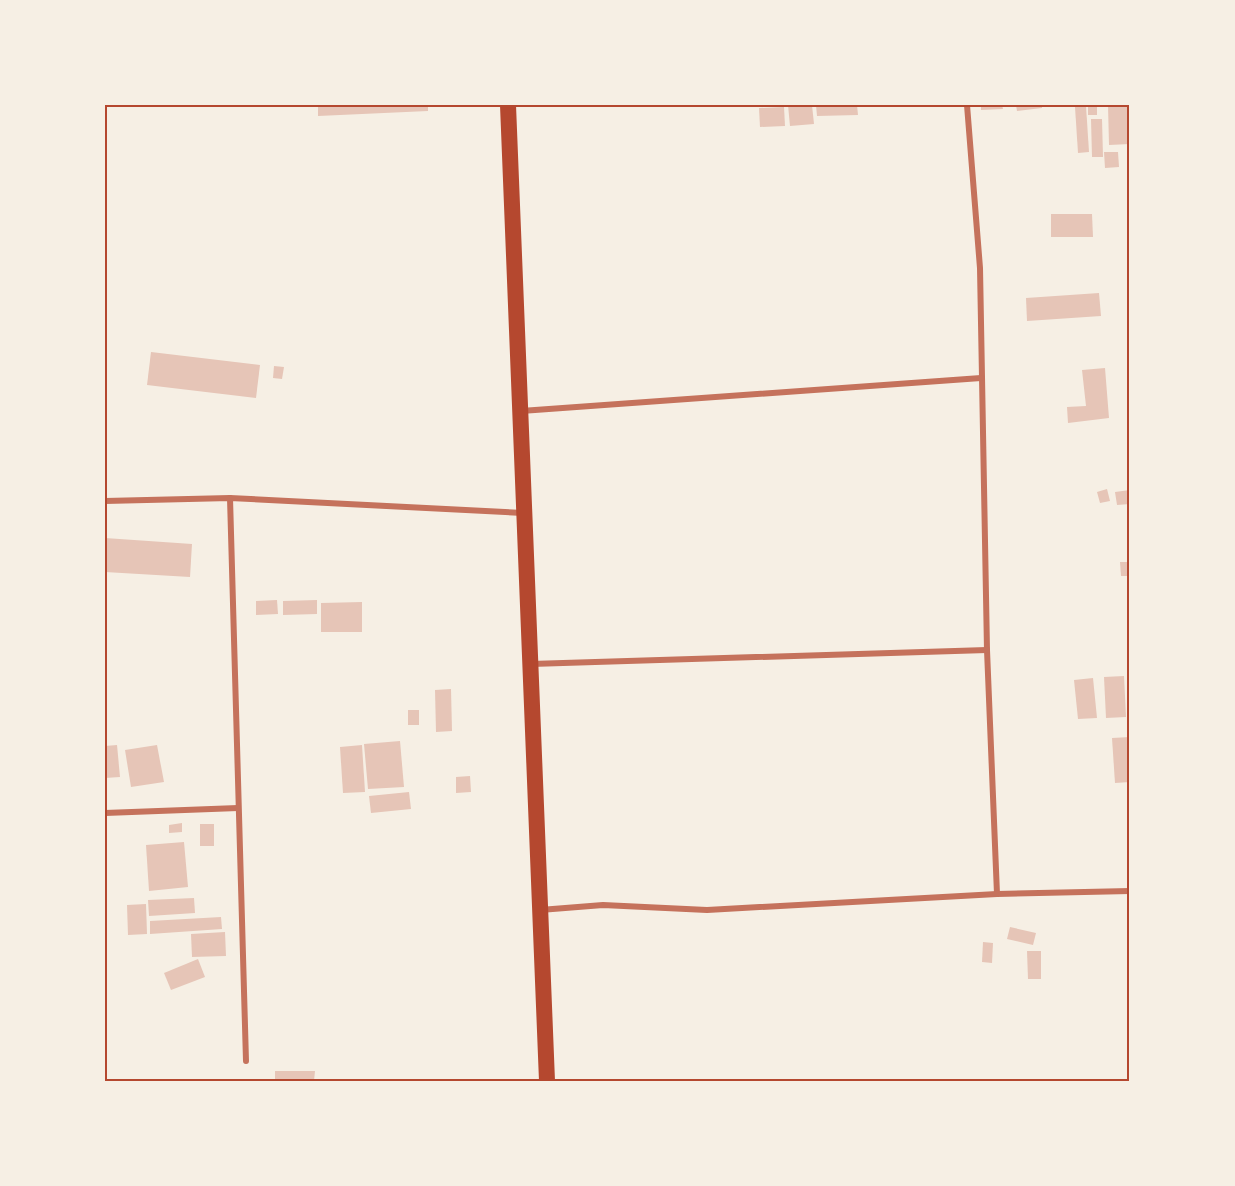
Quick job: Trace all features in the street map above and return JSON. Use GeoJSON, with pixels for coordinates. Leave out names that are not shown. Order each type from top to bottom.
{"type":"FeatureCollection","features":[{"type":"Feature","properties":{"kind":"highway"},"geometry":{"type":"LineString","coordinates":[[508,105],[547,1081]]}},
{"type":"Feature","properties":{"kind":"street"},"geometry":{"type":"LineString","coordinates":[[967,105],[980,268],[987,650],[997,894]]}},
{"type":"Feature","properties":{"kind":"street"},"geometry":{"type":"LineString","coordinates":[[521,411],[981,378]]}},
{"type":"Feature","properties":{"kind":"street"},"geometry":{"type":"LineString","coordinates":[[105,501],[230,498],[524,513]]}},
{"type":"Feature","properties":{"kind":"street"},"geometry":{"type":"LineString","coordinates":[[230,498],[246,1061]]}},
{"type":"Feature","properties":{"kind":"street"},"geometry":{"type":"LineString","coordinates":[[531,664],[987,650]]}},
{"type":"Feature","properties":{"kind":"street"},"geometry":{"type":"LineString","coordinates":[[105,813],[238,808]]}},
{"type":"Feature","properties":{"kind":"street"},"geometry":{"type":"LineString","coordinates":[[540,910],[603,905],[707,910],[997,894],[1130,891]]}},
{"type":"Feature","properties":{"kind":"building"},"geometry":{"type":"Polygon","coordinates":[[[318,105],[428,105],[428,111],[318,116],[318,105]]]}},
{"type":"Feature","properties":{"kind":"building"},"geometry":{"type":"Polygon","coordinates":[[[788,105],[812,105],[814,124],[790,126],[788,105]]]}},
{"type":"Feature","properties":{"kind":"building"},"geometry":{"type":"Polygon","coordinates":[[[816,105],[857,105],[858,115],[817,116],[816,105]]]}},
{"type":"Feature","properties":{"kind":"building"},"geometry":{"type":"Polygon","coordinates":[[[981,105],[1002,105],[1003,109],[981,110],[981,105]]]}},
{"type":"Feature","properties":{"kind":"building"},"geometry":{"type":"Polygon","coordinates":[[[1016,105],[1042,105],[1042,108],[1017,111],[1016,105]]]}},
{"type":"Feature","properties":{"kind":"building"},"geometry":{"type":"Polygon","coordinates":[[[1088,105],[1097,105],[1097,115],[1088,115],[1088,105]]]}},
{"type":"Feature","properties":{"kind":"building"},"geometry":{"type":"Polygon","coordinates":[[[1108,105],[1130,105],[1130,144],[1109,145],[1108,105]]]}},
{"type":"Feature","properties":{"kind":"building"},"geometry":{"type":"Polygon","coordinates":[[[1086,106],[1089,152],[1078,153],[1075,107],[1086,106]]]}},
{"type":"Feature","properties":{"kind":"building"},"geometry":{"type":"Polygon","coordinates":[[[784,107],[785,126],[760,127],[759,108],[784,107]]]}},
{"type":"Feature","properties":{"kind":"building"},"geometry":{"type":"Polygon","coordinates":[[[1091,119],[1102,119],[1103,157],[1092,157],[1091,119]]]}},
{"type":"Feature","properties":{"kind":"building"},"geometry":{"type":"Polygon","coordinates":[[[1104,152],[1118,152],[1119,167],[1105,168],[1104,152]]]}},
{"type":"Feature","properties":{"kind":"building"},"geometry":{"type":"Polygon","coordinates":[[[1051,214],[1092,214],[1093,237],[1051,237],[1051,214]]]}},
{"type":"Feature","properties":{"kind":"building"},"geometry":{"type":"Polygon","coordinates":[[[1099,293],[1101,316],[1027,321],[1026,298],[1099,293]]]}},
{"type":"Feature","properties":{"kind":"building"},"geometry":{"type":"Polygon","coordinates":[[[151,352],[260,365],[256,398],[147,385],[151,352]]]}},
{"type":"Feature","properties":{"kind":"building"},"geometry":{"type":"Polygon","coordinates":[[[274,366],[284,367],[282,379],[273,378],[274,366]]]}},
{"type":"Feature","properties":{"kind":"building"},"geometry":{"type":"Polygon","coordinates":[[[1105,368],[1109,418],[1068,423],[1067,407],[1086,406],[1082,370],[1105,368]]]}},
{"type":"Feature","properties":{"kind":"building"},"geometry":{"type":"Polygon","coordinates":[[[1107,489],[1110,501],[1100,503],[1097,492],[1107,489]]]}},
{"type":"Feature","properties":{"kind":"building"},"geometry":{"type":"Polygon","coordinates":[[[1130,490],[1130,504],[1117,505],[1115,492],[1130,490]]]}},
{"type":"Feature","properties":{"kind":"building"},"geometry":{"type":"Polygon","coordinates":[[[105,538],[192,544],[190,577],[105,572],[105,538]]]}},
{"type":"Feature","properties":{"kind":"building"},"geometry":{"type":"Polygon","coordinates":[[[1120,562],[1130,562],[1130,576],[1121,576],[1120,562]]]}},
{"type":"Feature","properties":{"kind":"building"},"geometry":{"type":"Polygon","coordinates":[[[277,600],[278,614],[256,615],[256,601],[277,600]]]}},
{"type":"Feature","properties":{"kind":"building"},"geometry":{"type":"Polygon","coordinates":[[[317,600],[317,614],[283,615],[283,601],[317,600]]]}},
{"type":"Feature","properties":{"kind":"building"},"geometry":{"type":"Polygon","coordinates":[[[362,602],[362,632],[321,632],[321,603],[362,602]]]}},
{"type":"Feature","properties":{"kind":"building"},"geometry":{"type":"Polygon","coordinates":[[[1124,676],[1126,717],[1106,718],[1104,677],[1124,676]]]}},
{"type":"Feature","properties":{"kind":"building"},"geometry":{"type":"Polygon","coordinates":[[[1093,678],[1097,718],[1078,719],[1074,680],[1093,678]]]}},
{"type":"Feature","properties":{"kind":"building"},"geometry":{"type":"Polygon","coordinates":[[[451,689],[452,731],[436,732],[435,690],[451,689]]]}},
{"type":"Feature","properties":{"kind":"building"},"geometry":{"type":"Polygon","coordinates":[[[408,710],[419,710],[419,725],[408,725],[408,710]]]}},
{"type":"Feature","properties":{"kind":"building"},"geometry":{"type":"Polygon","coordinates":[[[1130,737],[1130,782],[1115,783],[1112,738],[1130,737]]]}},
{"type":"Feature","properties":{"kind":"building"},"geometry":{"type":"Polygon","coordinates":[[[400,741],[404,787],[368,789],[364,744],[400,741]]]}},
{"type":"Feature","properties":{"kind":"building"},"geometry":{"type":"Polygon","coordinates":[[[117,745],[120,777],[105,778],[105,746],[117,745]]]}},
{"type":"Feature","properties":{"kind":"building"},"geometry":{"type":"Polygon","coordinates":[[[157,745],[164,782],[131,787],[125,750],[157,745]]]}},
{"type":"Feature","properties":{"kind":"building"},"geometry":{"type":"Polygon","coordinates":[[[362,745],[365,792],[343,793],[340,747],[362,745]]]}},
{"type":"Feature","properties":{"kind":"building"},"geometry":{"type":"Polygon","coordinates":[[[470,776],[471,792],[456,793],[456,777],[470,776]]]}},
{"type":"Feature","properties":{"kind":"building"},"geometry":{"type":"Polygon","coordinates":[[[409,792],[411,809],[371,813],[369,796],[409,792]]]}},
{"type":"Feature","properties":{"kind":"building"},"geometry":{"type":"Polygon","coordinates":[[[182,823],[182,832],[169,833],[169,825],[182,823]]]}},
{"type":"Feature","properties":{"kind":"building"},"geometry":{"type":"Polygon","coordinates":[[[200,824],[214,824],[214,846],[200,846],[200,824]]]}},
{"type":"Feature","properties":{"kind":"building"},"geometry":{"type":"Polygon","coordinates":[[[184,842],[188,887],[149,891],[146,845],[184,842]]]}},
{"type":"Feature","properties":{"kind":"building"},"geometry":{"type":"Polygon","coordinates":[[[194,898],[195,913],[149,916],[148,900],[194,898]]]}},
{"type":"Feature","properties":{"kind":"building"},"geometry":{"type":"Polygon","coordinates":[[[146,904],[147,934],[128,935],[127,905],[146,904]]]}},
{"type":"Feature","properties":{"kind":"building"},"geometry":{"type":"Polygon","coordinates":[[[221,917],[222,929],[150,934],[150,921],[221,917]]]}},
{"type":"Feature","properties":{"kind":"building"},"geometry":{"type":"Polygon","coordinates":[[[1010,927],[1036,933],[1033,945],[1007,939],[1010,927]]]}},
{"type":"Feature","properties":{"kind":"building"},"geometry":{"type":"Polygon","coordinates":[[[225,932],[226,956],[192,957],[191,934],[225,932]]]}},
{"type":"Feature","properties":{"kind":"building"},"geometry":{"type":"Polygon","coordinates":[[[983,942],[993,943],[992,963],[982,962],[983,942]]]}},
{"type":"Feature","properties":{"kind":"building"},"geometry":{"type":"Polygon","coordinates":[[[1027,951],[1041,951],[1041,979],[1028,979],[1027,951]]]}},
{"type":"Feature","properties":{"kind":"building"},"geometry":{"type":"Polygon","coordinates":[[[198,959],[205,977],[171,990],[164,973],[198,959]]]}},
{"type":"Feature","properties":{"kind":"building"},"geometry":{"type":"Polygon","coordinates":[[[275,1071],[315,1071],[314,1081],[275,1081],[275,1071]]]}}]}
